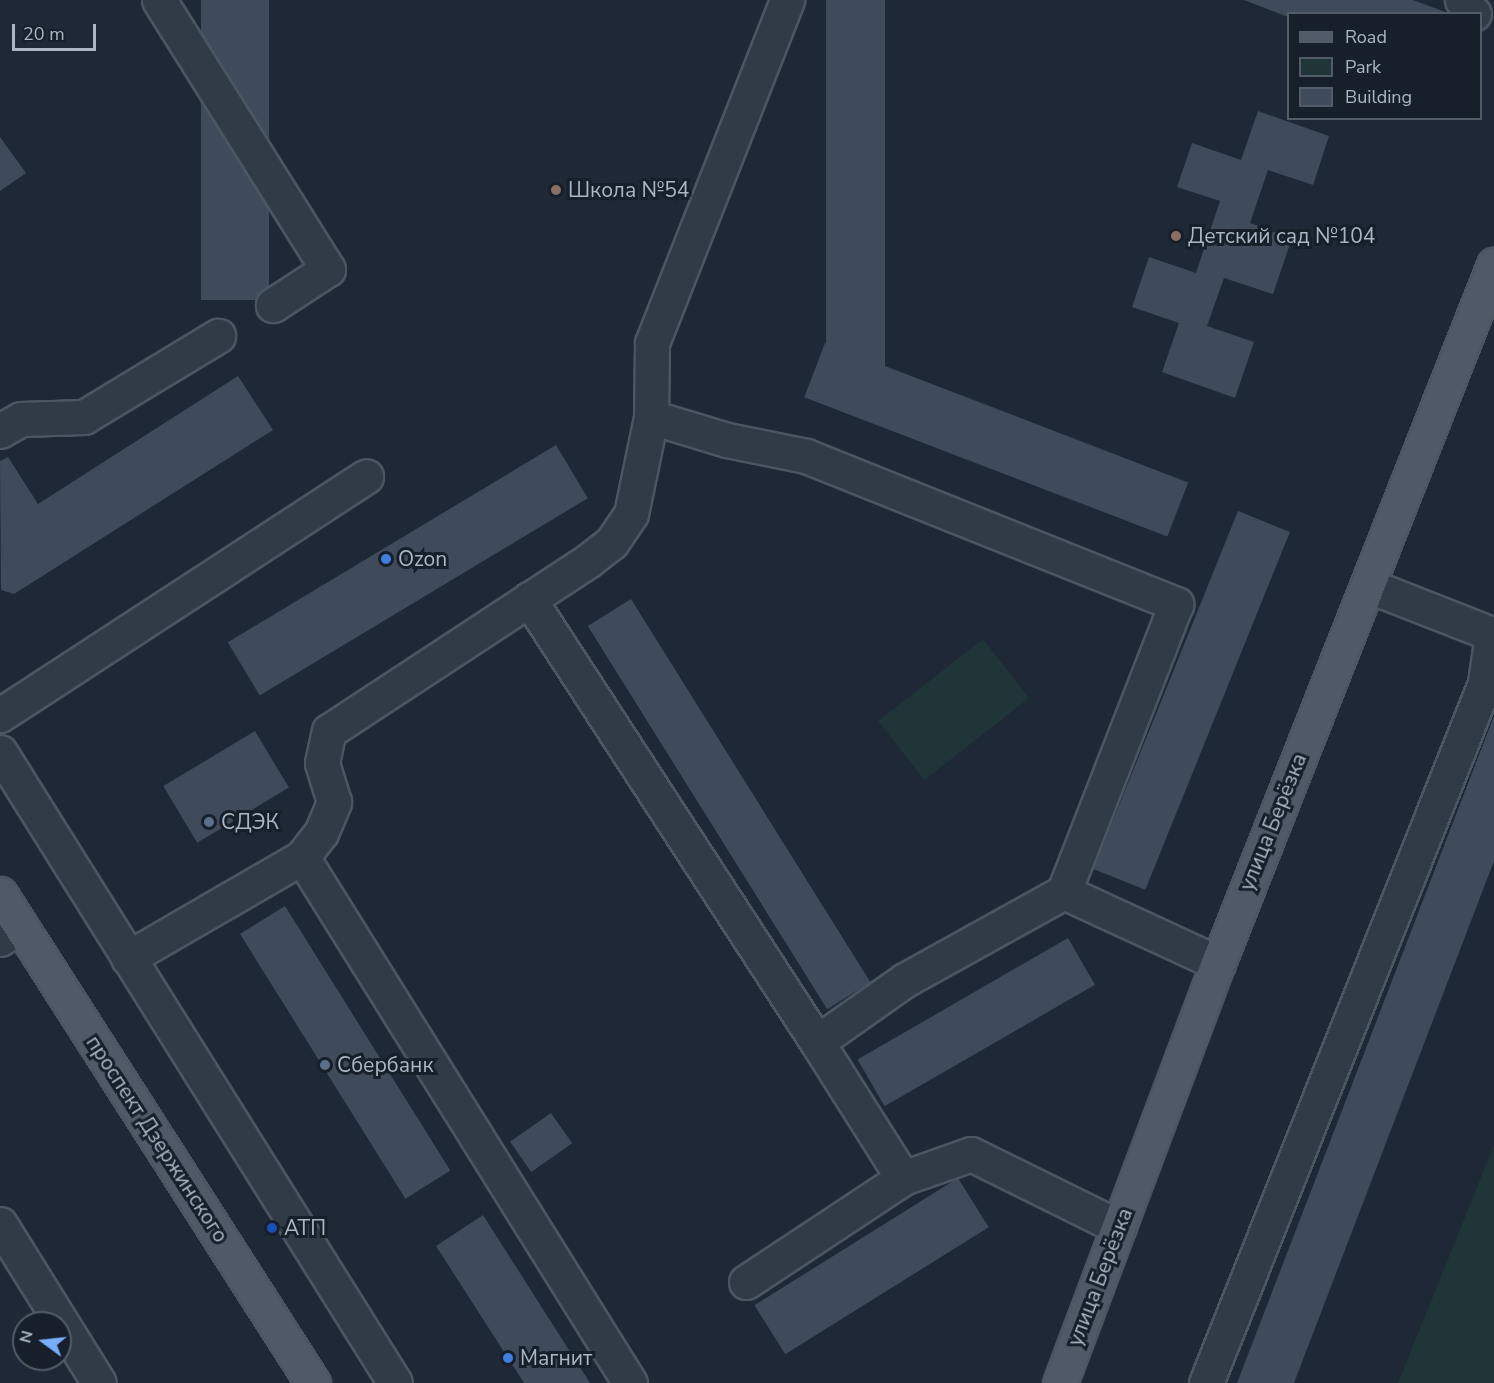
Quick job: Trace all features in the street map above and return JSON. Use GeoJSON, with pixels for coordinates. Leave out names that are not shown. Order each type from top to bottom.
{"type":"FeatureCollection","features":[{"type":"Feature","properties":{"kind":"main road","name":"улица Берёзка"},"geometry":{"type":"LineString","coordinates":[[1060,1383],[1218,963],[1494,265]]}},
{"type":"Feature","properties":{"kind":"main road","name":"проспект Дзержинского"},"geometry":{"type":"LineString","coordinates":[[0,894],[10,932],[313,1383]]}},
{"type":"Feature","properties":{"kind":"street"},"geometry":{"type":"LineString","coordinates":[[159,0],[328,269],[273,305]]}},
{"type":"Feature","properties":{"kind":"street"},"geometry":{"type":"LineString","coordinates":[[128,958],[302,856],[321,832],[334,802],[322,763],[329,731],[612,542],[631,514],[651,417],[652,343],[787,0]]}},
{"type":"Feature","properties":{"kind":"street"},"geometry":{"type":"LineString","coordinates":[[1462,0],[1472,12]]}},
{"type":"Feature","properties":{"kind":"street"},"geometry":{"type":"LineString","coordinates":[[0,431],[21,419],[84,417],[218,336]]}},
{"type":"Feature","properties":{"kind":"street"},"geometry":{"type":"LineString","coordinates":[[651,417],[727,440],[806,456],[1176,604],[1064,892],[905,980],[817,1042]]}},
{"type":"Feature","properties":{"kind":"street"},"geometry":{"type":"LineString","coordinates":[[0,715],[366,476]]}},
{"type":"Feature","properties":{"kind":"street"},"geometry":{"type":"LineString","coordinates":[[1206,1383],[1485,683],[1493,632],[1368,585]]}},
{"type":"Feature","properties":{"kind":"street"},"geometry":{"type":"LineString","coordinates":[[529,599],[903,1178]]}},
{"type":"Feature","properties":{"kind":"street"},"geometry":{"type":"LineString","coordinates":[[0,752],[395,1383]]}},
{"type":"Feature","properties":{"kind":"street"},"geometry":{"type":"LineString","coordinates":[[302,856],[630,1383]]}},
{"type":"Feature","properties":{"kind":"street"},"geometry":{"type":"LineString","coordinates":[[1064,892],[1218,963]]}},
{"type":"Feature","properties":{"kind":"street"},"geometry":{"type":"LineString","coordinates":[[746,1282],[903,1178],[971,1154],[1119,1227]]}},
{"type":"Feature","properties":{"kind":"street"},"geometry":{"type":"LineString","coordinates":[[0,1224],[99,1383]]}},
{"type":"Feature","properties":{"kind":"green space"},"geometry":{"type":"Polygon","coordinates":[[[983,639],[1029,698],[924,780],[878,721],[983,639]]]}},
{"type":"Feature","properties":{"kind":"green space"},"geometry":{"type":"Polygon","coordinates":[[[1494,1145],[1494,1383],[1398,1383],[1494,1145]]]}},
{"type":"Feature","properties":{"kind":"building"},"geometry":{"type":"Polygon","coordinates":[[[201,0],[269,0],[269,300],[201,300],[201,0]]]}},
{"type":"Feature","properties":{"kind":"building"},"geometry":{"type":"Polygon","coordinates":[[[826,0],[885,0],[885,378],[826,378],[826,0]]]}},
{"type":"Feature","properties":{"kind":"building"},"geometry":{"type":"Polygon","coordinates":[[[1244,0],[1413,0],[1445,12],[1287,12],[1287,17],[1244,0]]]}},
{"type":"Feature","properties":{"kind":"building"},"geometry":{"type":"Polygon","coordinates":[[[1258,111],[1329,136],[1313,185],[1268,170],[1250,223],[1292,238],[1273,294],[1224,278],[1207,326],[1254,342],[1235,398],[1162,372],[1179,323],[1132,307],[1149,257],[1196,273],[1220,201],[1177,187],[1192,143],[1241,160],[1258,111]]]}},
{"type":"Feature","properties":{"kind":"building"},"geometry":{"type":"Polygon","coordinates":[[[0,137],[26,173],[0,191],[0,137]]]}},
{"type":"Feature","properties":{"kind":"building"},"geometry":{"type":"Polygon","coordinates":[[[825,343],[1188,482],[1167,537],[804,397],[825,343]]]}},
{"type":"Feature","properties":{"kind":"building"},"geometry":{"type":"Polygon","coordinates":[[[238,376],[273,430],[14,594],[1,590],[0,461],[8,457],[38,504],[238,376]]]}},
{"type":"Feature","properties":{"kind":"building"},"geometry":{"type":"Polygon","coordinates":[[[556,445],[588,498],[260,695],[228,642],[556,445]]]}},
{"type":"Feature","properties":{"kind":"building"},"geometry":{"type":"Polygon","coordinates":[[[1238,511],[1290,532],[1145,890],[1093,869],[1238,511]]]}},
{"type":"Feature","properties":{"kind":"building"},"geometry":{"type":"Polygon","coordinates":[[[631,599],[871,982],[827,1009],[588,626],[631,599]]]}},
{"type":"Feature","properties":{"kind":"building"},"geometry":{"type":"Polygon","coordinates":[[[1494,716],[1494,861],[1294,1383],[1237,1383],[1494,716]]]}},
{"type":"Feature","properties":{"kind":"building"},"geometry":{"type":"Polygon","coordinates":[[[255,731],[289,788],[197,843],[163,786],[255,731]]]}},
{"type":"Feature","properties":{"kind":"building"},"geometry":{"type":"Polygon","coordinates":[[[285,906],[450,1171],[405,1199],[240,934],[285,906]]]}},
{"type":"Feature","properties":{"kind":"building"},"geometry":{"type":"Polygon","coordinates":[[[1068,938],[1095,985],[885,1106],[858,1060],[1068,938]]]}},
{"type":"Feature","properties":{"kind":"building"},"geometry":{"type":"Polygon","coordinates":[[[551,1113],[572,1143],[531,1172],[510,1142],[551,1113]]]}},
{"type":"Feature","properties":{"kind":"building"},"geometry":{"type":"Polygon","coordinates":[[[958,1178],[989,1227],[785,1354],[754,1305],[958,1178]]]}},
{"type":"Feature","properties":{"kind":"building"},"geometry":{"type":"Polygon","coordinates":[[[483,1215],[590,1383],[524,1383],[436,1246],[483,1215]]]}},
{"type":"Feature","properties":{"kind":"place","name":"Школа №54"},"geometry":{"type":"Point","coordinates":[556,190]}},
{"type":"Feature","properties":{"kind":"place","name":"Детский сад №104"},"geometry":{"type":"Point","coordinates":[1176,236]}},
{"type":"Feature","properties":{"kind":"place","name":"Ozon"},"geometry":{"type":"Point","coordinates":[386,559]}},
{"type":"Feature","properties":{"kind":"place","name":"СДЭК"},"geometry":{"type":"Point","coordinates":[209,822]}},
{"type":"Feature","properties":{"kind":"place","name":"Сбербанк"},"geometry":{"type":"Point","coordinates":[325,1065]}},
{"type":"Feature","properties":{"kind":"place","name":"АТП"},"geometry":{"type":"Point","coordinates":[272,1228]}},
{"type":"Feature","properties":{"kind":"place","name":"Магнит"},"geometry":{"type":"Point","coordinates":[508,1358]}}]}
